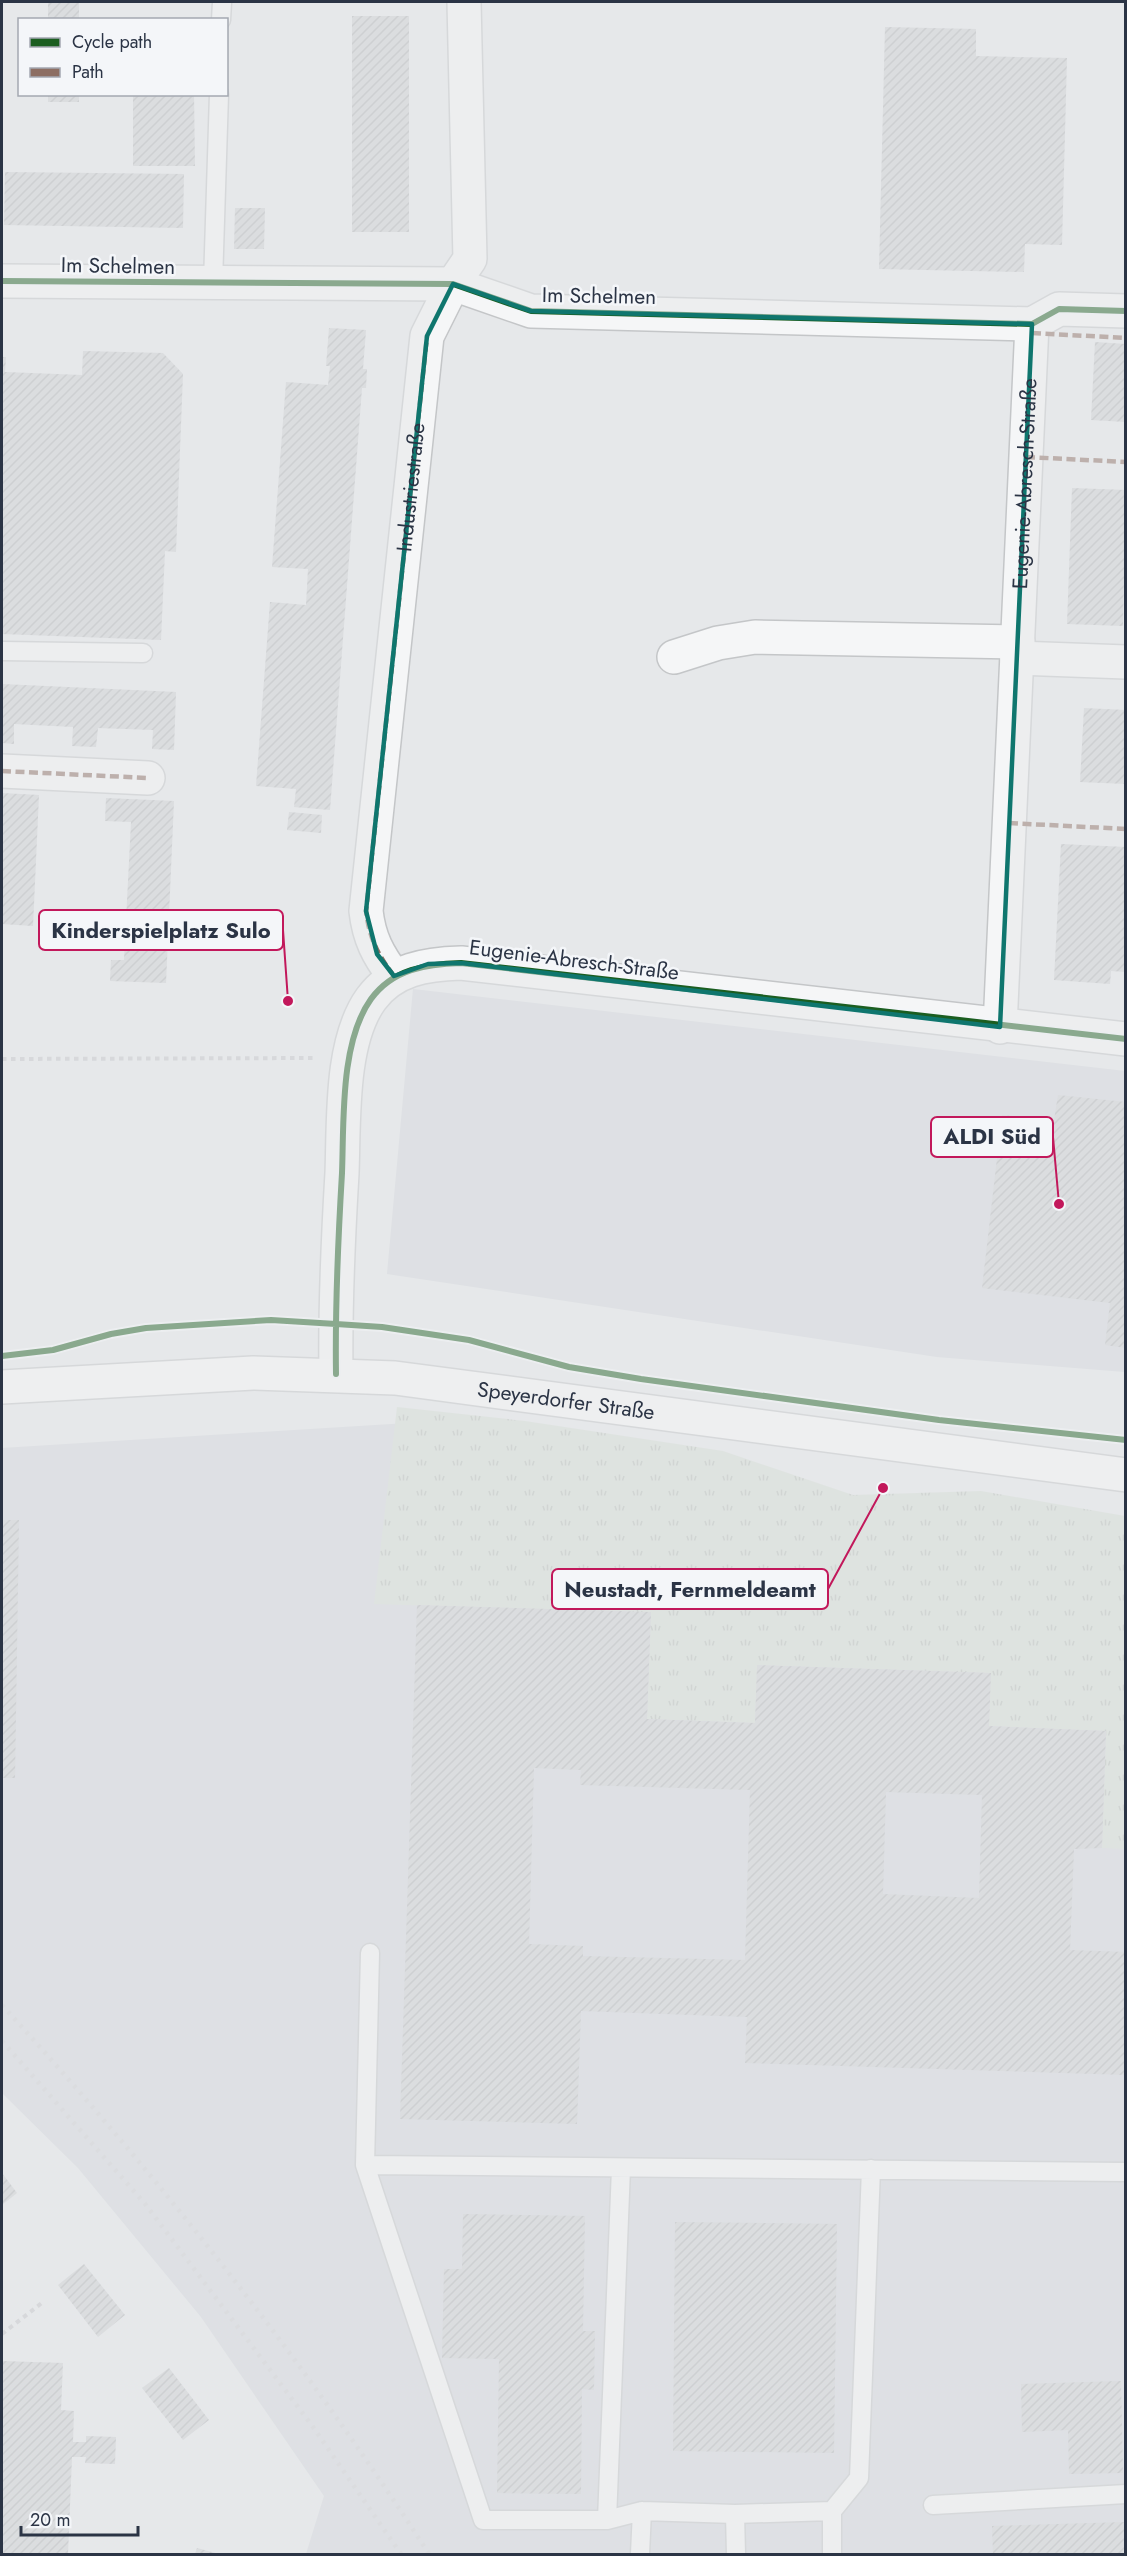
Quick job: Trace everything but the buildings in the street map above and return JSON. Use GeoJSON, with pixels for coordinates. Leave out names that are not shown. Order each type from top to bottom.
{"type":"FeatureCollection","features":[{"type":"Feature","properties":{"kind":"street","name":"Industriestraße"},"geometry":{"type":"LineString","coordinates":[[394,976],[377,954],[369,932],[366,911],[427,336],[453,284],[470,259],[464,2]]}},
{"type":"Feature","properties":{"kind":"street","name":"Im Schelmen"},"geometry":{"type":"LineString","coordinates":[[2,281],[453,284],[531,311],[1032,324]]}},
{"type":"Feature","properties":{"kind":"street"},"geometry":{"type":"LineString","coordinates":[[1032,324],[1059,309],[1125,311]]}},
{"type":"Feature","properties":{"kind":"street","name":"Eugenie-Abresch-Straße"},"geometry":{"type":"LineString","coordinates":[[1000,1027],[1032,324]]}},
{"type":"Feature","properties":{"kind":"street"},"geometry":{"type":"LineString","coordinates":[[674,657],[718,644],[755,638],[1017,650],[1125,662]]}},
{"type":"Feature","properties":{"kind":"street"},"geometry":{"type":"LineString","coordinates":[[2,771],[148,778]]}},
{"type":"Feature","properties":{"kind":"street","name":"Eugenie-Abresch-Straße"},"geometry":{"type":"LineString","coordinates":[[336,1374],[337,1272],[349,1058],[359,1018],[372,997],[394,976],[428,964],[460,963],[1000,1027],[1125,1039]]}},
{"type":"Feature","properties":{"kind":"street","name":"Speyerdorfer Straße"},"geometry":{"type":"LineString","coordinates":[[2,1388],[253,1373],[395,1377],[1125,1475]]}},
{"type":"Feature","properties":{"kind":"lane"},"geometry":{"type":"LineString","coordinates":[[221,18],[222,2]]}},
{"type":"Feature","properties":{"kind":"lane"},"geometry":{"type":"LineString","coordinates":[[213,283],[219,96]]}},
{"type":"Feature","properties":{"kind":"lane"},"geometry":{"type":"LineString","coordinates":[[2,651],[143,653]]}},
{"type":"Feature","properties":{"kind":"lane"},"geometry":{"type":"LineString","coordinates":[[370,1953],[365,2165],[483,2520],[607,2520],[642,2511],[735,2514],[832,2511]]}},
{"type":"Feature","properties":{"kind":"lane"},"geometry":{"type":"LineString","coordinates":[[365,2165],[1125,2172]]}},
{"type":"Feature","properties":{"kind":"lane"},"geometry":{"type":"LineString","coordinates":[[607,2520],[621,2168]]}},
{"type":"Feature","properties":{"kind":"lane"},"geometry":{"type":"LineString","coordinates":[[832,2554],[832,2511],[859,2478],[871,2169]]}},
{"type":"Feature","properties":{"kind":"lane"},"geometry":{"type":"LineString","coordinates":[[933,2505],[1125,2494]]}},
{"type":"Feature","properties":{"kind":"lane"},"geometry":{"type":"LineString","coordinates":[[640,2554],[642,2511]]}},
{"type":"Feature","properties":{"kind":"lane"},"geometry":{"type":"LineString","coordinates":[[735,2514],[736,2554]]}},
{"type":"Feature","properties":{"kind":"path"},"geometry":{"type":"LineString","coordinates":[[2,1059],[349,1058]]}},
{"type":"Feature","properties":{"kind":"path"},"geometry":{"type":"LineString","coordinates":[[2,2334],[43,2302]]}},
{"type":"Feature","properties":{"kind":"highlighted area"},"geometry":{"type":"Polygon","coordinates":[[[453,284],[531,311],[1032,324],[1000,1027],[461,963],[428,964],[394,976],[377,954],[366,911],[427,336],[453,284]]]}},
{"type":"Feature","properties":{"kind":"shaded area"},"geometry":{"type":"Polygon","coordinates":[[[413,989],[1125,1071],[1125,1372],[937,1357],[387,1274],[413,989]]]}},
{"type":"Feature","properties":{"kind":"shaded area"},"geometry":{"type":"Polygon","coordinates":[[[408,1423],[1125,1539],[1125,2554],[306,2554],[324,2496],[201,2317],[78,2168],[2,2093],[2,1448],[408,1423]]]}},
{"type":"Feature","properties":{"kind":"green space"},"geometry":{"type":"Polygon","coordinates":[[[397,1407],[525,1421],[723,1451],[853,1495],[981,1491],[1125,1516],[1125,1849],[1102,1848],[1106,1731],[989,1726],[990,1673],[758,1665],[755,1723],[647,1719],[651,1613],[374,1604],[397,1407]]]}},
{"type":"Feature","properties":{"kind":"railway"},"geometry":{"type":"LineString","coordinates":[[2,2005],[117,2136],[227,2270],[331,2410],[429,2554]]}},
{"type":"Feature","properties":{"kind":"railway"},"geometry":{"type":"LineString","coordinates":[[2,2041],[146,2205],[313,2427],[401,2554]]}},
{"type":"Feature","properties":{"kind":"marked path"},"geometry":{"type":"LineString","coordinates":[[1032,333],[1126,338]]}},
{"type":"Feature","properties":{"kind":"marked path"},"geometry":{"type":"LineString","coordinates":[[394,976],[375,946],[369,930],[366,911],[427,336]]}},
{"type":"Feature","properties":{"kind":"marked path"},"geometry":{"type":"LineString","coordinates":[[1026,457],[1126,462]]}},
{"type":"Feature","properties":{"kind":"marked path"},"geometry":{"type":"LineString","coordinates":[[2,771],[148,778]]}},
{"type":"Feature","properties":{"kind":"marked path"},"geometry":{"type":"LineString","coordinates":[[1009,823],[1126,829]]}},
{"type":"Feature","properties":{"kind":"cycle path"},"geometry":{"type":"LineString","coordinates":[[2,281],[453,284],[531,311],[1032,324],[1059,309],[1126,311]]}},
{"type":"Feature","properties":{"kind":"cycle path"},"geometry":{"type":"LineString","coordinates":[[336,1374],[338,1248],[344,1106],[349,1059],[361,1017],[371,999],[389,981],[411,970],[461,963],[1126,1039]]}},
{"type":"Feature","properties":{"kind":"cycle path"},"geometry":{"type":"LineString","coordinates":[[2,1356],[53,1350],[111,1334],[146,1328],[271,1320],[382,1327],[469,1340],[569,1367],[641,1379],[939,1420],[1126,1440]]}},
{"type":"Feature","properties":{"kind":"place","name":"Kinderspielplatz Sulo"},"geometry":{"type":"Point","coordinates":[288,1001]}},
{"type":"Feature","properties":{"kind":"place","name":"ALDI Süd"},"geometry":{"type":"Point","coordinates":[1059,1204]}},
{"type":"Feature","properties":{"kind":"place","name":"Neustadt, Fernmeldeamt"},"geometry":{"type":"Point","coordinates":[883,1488]}}]}
